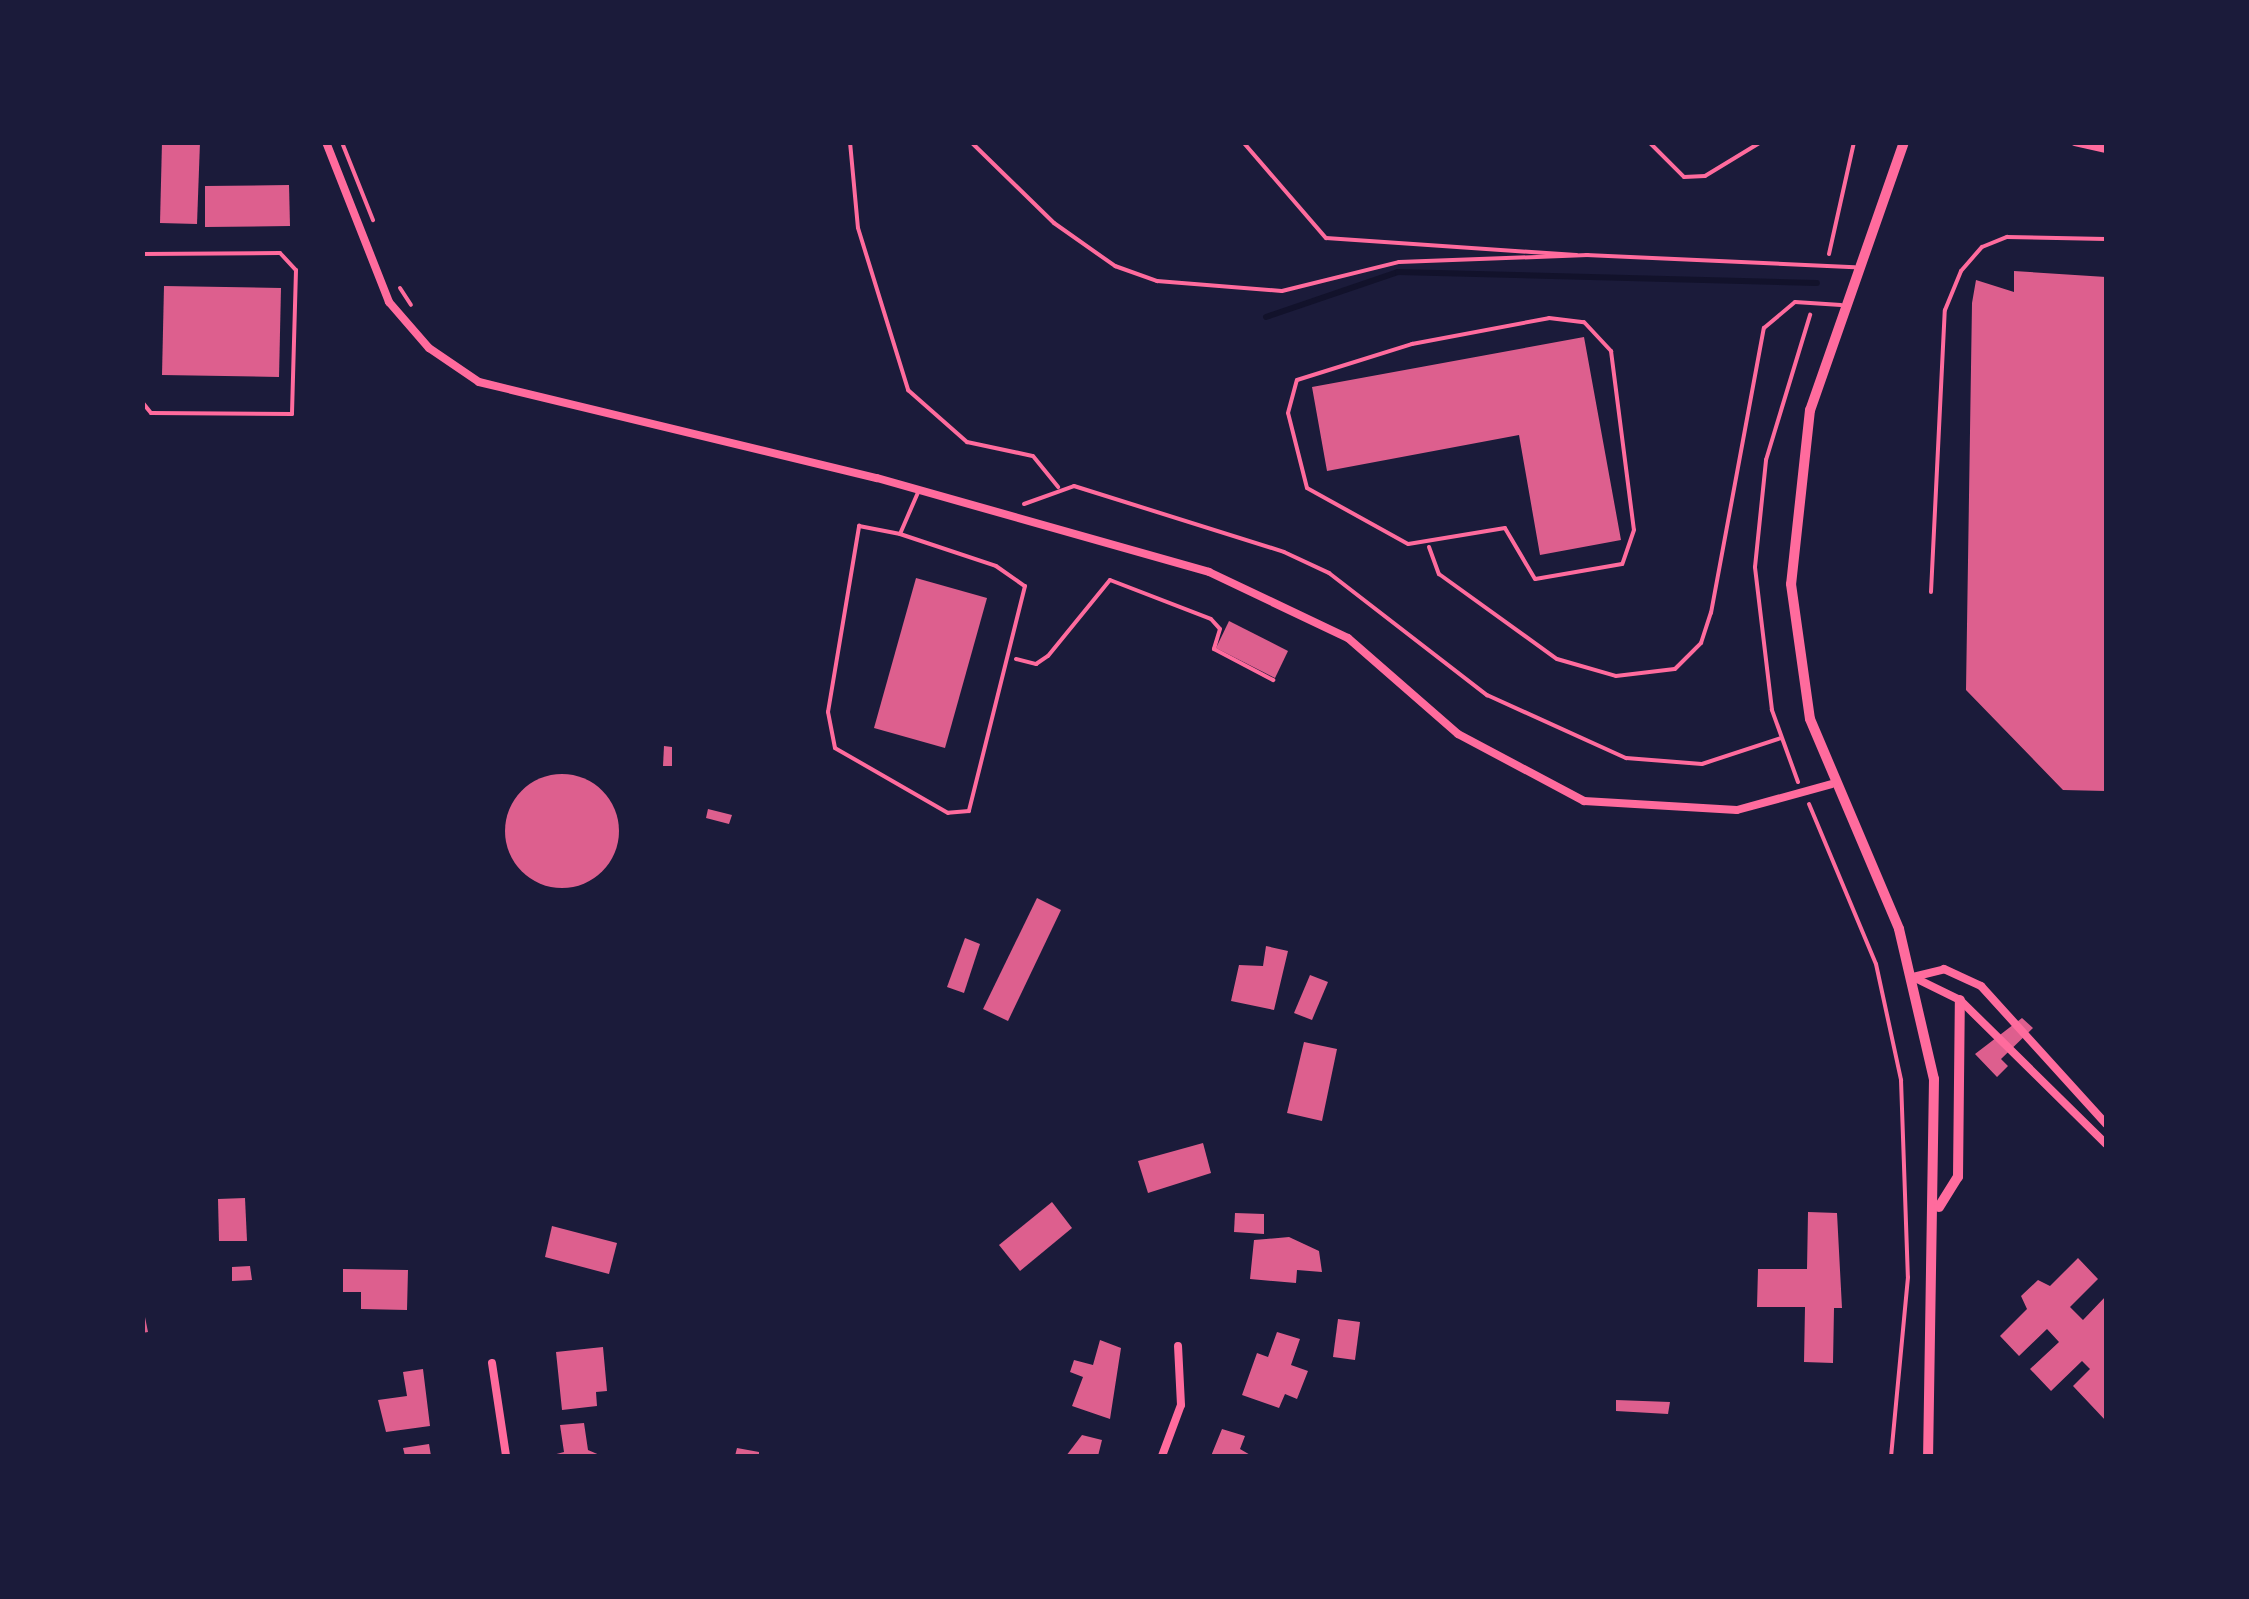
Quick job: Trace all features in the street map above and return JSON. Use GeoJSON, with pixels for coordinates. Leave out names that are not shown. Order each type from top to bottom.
{"type":"FeatureCollection","features":[{"type":"Feature","properties":{"kind":"street"},"geometry":{"type":"LineString","coordinates":[[326,142],[389,302],[429,348],[479,382],[918,490],[1284,602],[1348,638],[1458,734],[1584,801],[1737,810],[1832,784]]}},
{"type":"Feature","properties":{"kind":"street"},"geometry":{"type":"LineString","coordinates":[[1904,142],[1842,305],[1800,462],[1790,584],[1795,652],[1832,784],[1914,978],[1934,1078],[1938,1208],[1928,1456]]}},
{"type":"Feature","properties":{"kind":"street"},"geometry":{"type":"LineString","coordinates":[[2075,142],[2106,150]]}},
{"type":"Feature","properties":{"kind":"street"},"geometry":{"type":"LineString","coordinates":[[1914,978],[1944,969],[1981,986],[2106,1124]]}},
{"type":"Feature","properties":{"kind":"street"},"geometry":{"type":"LineString","coordinates":[[1914,978],[1960,1000],[2106,1144]]}},
{"type":"Feature","properties":{"kind":"street"},"geometry":{"type":"LineString","coordinates":[[1938,1208],[1958,1177],[1960,1000]]}},
{"type":"Feature","properties":{"kind":"street"},"geometry":{"type":"LineString","coordinates":[[1162,1456],[1180,1405],[1178,1346]]}},
{"type":"Feature","properties":{"kind":"street"},"geometry":{"type":"LineString","coordinates":[[492,1363],[506,1456]]}},
{"type":"Feature","properties":{"kind":"lane"},"geometry":{"type":"LineString","coordinates":[[970,142],[1054,224],[1115,266],[1156,280],[1282,290],[1399,262],[1588,255]]}},
{"type":"Feature","properties":{"kind":"lane"},"geometry":{"type":"LineString","coordinates":[[1242,142],[1326,238],[1856,267]]}},
{"type":"Feature","properties":{"kind":"lane"},"geometry":{"type":"LineString","coordinates":[[1931,592],[1940,554],[1945,310],[1961,271],[2007,238],[2106,240]]}},
{"type":"Feature","properties":{"kind":"lane"},"geometry":{"type":"LineString","coordinates":[[142,254],[280,253],[296,270],[292,414],[151,413],[142,402]]}},
{"type":"Feature","properties":{"kind":"lane"},"geometry":{"type":"LineString","coordinates":[[1429,547],[1504,528],[1535,580],[1622,564],[1634,530],[1623,414],[1611,352],[1584,322],[1549,318],[1412,344],[1297,380],[1288,413],[1307,488],[1429,547],[1439,574],[1557,659],[1616,676],[1675,668],[1701,643],[1711,613],[1764,328],[1795,302],[1842,305]]}},
{"type":"Feature","properties":{"kind":"lane"},"geometry":{"type":"LineString","coordinates":[[900,534],[918,490]]}},
{"type":"Feature","properties":{"kind":"lane"},"geometry":{"type":"LineString","coordinates":[[860,526],[900,534],[996,566],[1025,586],[1012,657],[969,810],[948,813],[835,748],[828,712],[860,526]]}},
{"type":"Feature","properties":{"kind":"path"},"geometry":{"type":"LineString","coordinates":[[850,142],[858,228],[908,390],[968,442],[1032,456],[1058,487]]}},
{"type":"Feature","properties":{"kind":"path"},"geometry":{"type":"LineString","coordinates":[[1650,142],[1684,177],[1705,176],[1761,142]]}},
{"type":"Feature","properties":{"kind":"path"},"geometry":{"type":"LineString","coordinates":[[1012,657],[1036,664],[1048,656],[1110,580],[1211,619],[1220,629],[1214,649],[1273,680]]}},
{"type":"Feature","properties":{"kind":"building"},"geometry":{"type":"Polygon","coordinates":[[[162,142],[200,142],[197,224],[160,223],[162,142]]]}},
{"type":"Feature","properties":{"kind":"building"},"geometry":{"type":"Polygon","coordinates":[[[289,185],[290,226],[205,227],[205,186],[289,185]]]}},
{"type":"Feature","properties":{"kind":"building"},"geometry":{"type":"Polygon","coordinates":[[[2014,271],[2106,277],[2106,791],[2063,790],[1966,690],[1972,303],[1976,280],[2014,292],[2014,271]]]}},
{"type":"Feature","properties":{"kind":"building"},"geometry":{"type":"Polygon","coordinates":[[[164,286],[281,288],[279,377],[162,375],[164,286]]]}},
{"type":"Feature","properties":{"kind":"building"},"geometry":{"type":"Polygon","coordinates":[[[1584,337],[1621,540],[1540,555],[1519,435],[1327,471],[1312,387],[1584,337]]]}},
{"type":"Feature","properties":{"kind":"building"},"geometry":{"type":"Polygon","coordinates":[[[916,578],[987,598],[945,748],[874,728],[916,578]]]}},
{"type":"Feature","properties":{"kind":"building"},"geometry":{"type":"Polygon","coordinates":[[[1229,621],[1288,651],[1275,678],[1216,648],[1229,621]]]}},
{"type":"Feature","properties":{"kind":"building"},"geometry":{"type":"Polygon","coordinates":[[[664,746],[672,747],[672,766],[663,766],[664,746]]]}},
{"type":"Feature","properties":{"kind":"building"},"geometry":{"type":"Polygon","coordinates":[[[562,774],[584,779],[602,791],[614,809],[619,831],[614,853],[602,871],[584,883],[562,888],[540,883],[522,871],[510,853],[505,831],[510,809],[522,791],[540,779],[562,774]]]}},
{"type":"Feature","properties":{"kind":"building"},"geometry":{"type":"Polygon","coordinates":[[[708,809],[732,815],[729,824],[706,818],[708,809]]]}},
{"type":"Feature","properties":{"kind":"building"},"geometry":{"type":"Polygon","coordinates":[[[1037,898],[1061,910],[1008,1021],[983,1009],[1037,898]]]}},
{"type":"Feature","properties":{"kind":"building"},"geometry":{"type":"Polygon","coordinates":[[[965,938],[980,944],[964,993],[947,987],[965,938]]]}},
{"type":"Feature","properties":{"kind":"building"},"geometry":{"type":"Polygon","coordinates":[[[1266,946],[1288,951],[1274,1010],[1231,1001],[1239,965],[1263,966],[1266,946]]]}},
{"type":"Feature","properties":{"kind":"building"},"geometry":{"type":"Polygon","coordinates":[[[1310,975],[1328,982],[1312,1020],[1294,1013],[1310,975]]]}},
{"type":"Feature","properties":{"kind":"building"},"geometry":{"type":"Polygon","coordinates":[[[2022,1018],[2033,1028],[2001,1059],[2008,1066],[1997,1077],[1975,1054],[2022,1018]]]}},
{"type":"Feature","properties":{"kind":"building"},"geometry":{"type":"Polygon","coordinates":[[[1304,1042],[1337,1049],[1322,1121],[1287,1113],[1304,1042]]]}},
{"type":"Feature","properties":{"kind":"building"},"geometry":{"type":"Polygon","coordinates":[[[1203,1143],[1211,1173],[1148,1193],[1138,1161],[1203,1143]]]}},
{"type":"Feature","properties":{"kind":"building"},"geometry":{"type":"Polygon","coordinates":[[[245,1198],[247,1241],[219,1241],[218,1199],[245,1198]]]}},
{"type":"Feature","properties":{"kind":"building"},"geometry":{"type":"Polygon","coordinates":[[[1052,1202],[1072,1228],[1020,1271],[999,1245],[1052,1202]]]}},
{"type":"Feature","properties":{"kind":"building"},"geometry":{"type":"Polygon","coordinates":[[[1808,1212],[1837,1213],[1842,1308],[1834,1308],[1833,1363],[1804,1362],[1805,1307],[1757,1307],[1758,1269],[1807,1269],[1808,1212]]]}},
{"type":"Feature","properties":{"kind":"building"},"geometry":{"type":"Polygon","coordinates":[[[1235,1213],[1264,1214],[1264,1234],[1234,1232],[1235,1213]]]}},
{"type":"Feature","properties":{"kind":"building"},"geometry":{"type":"Polygon","coordinates":[[[552,1226],[617,1243],[609,1274],[545,1257],[552,1226]]]}},
{"type":"Feature","properties":{"kind":"building"},"geometry":{"type":"Polygon","coordinates":[[[1289,1237],[1319,1251],[1322,1272],[1297,1270],[1296,1283],[1250,1279],[1254,1240],[1289,1237]]]}},
{"type":"Feature","properties":{"kind":"building"},"geometry":{"type":"Polygon","coordinates":[[[2078,1258],[2098,1279],[2070,1307],[2083,1320],[2106,1296],[2106,1421],[2073,1386],[2090,1369],[2082,1361],[2051,1391],[2030,1369],[2059,1342],[2047,1329],[2019,1356],[2000,1336],[2027,1309],[2021,1296],[2038,1280],[2050,1286],[2078,1258]]]}},
{"type":"Feature","properties":{"kind":"building"},"geometry":{"type":"Polygon","coordinates":[[[250,1266],[252,1280],[232,1281],[232,1267],[250,1266]]]}},
{"type":"Feature","properties":{"kind":"building"},"geometry":{"type":"Polygon","coordinates":[[[343,1269],[408,1270],[407,1310],[361,1309],[361,1292],[343,1292],[343,1269]]]}},
{"type":"Feature","properties":{"kind":"building"},"geometry":{"type":"Polygon","coordinates":[[[142,1302],[148,1332],[142,1333],[142,1302]]]}},
{"type":"Feature","properties":{"kind":"building"},"geometry":{"type":"Polygon","coordinates":[[[1338,1319],[1360,1322],[1355,1360],[1333,1357],[1338,1319]]]}},
{"type":"Feature","properties":{"kind":"building"},"geometry":{"type":"Polygon","coordinates":[[[1277,1332],[1300,1339],[1291,1365],[1308,1371],[1297,1399],[1285,1394],[1279,1408],[1242,1395],[1257,1353],[1268,1357],[1277,1332]]]}},
{"type":"Feature","properties":{"kind":"building"},"geometry":{"type":"Polygon","coordinates":[[[1100,1340],[1121,1348],[1110,1419],[1072,1406],[1083,1377],[1070,1372],[1074,1360],[1093,1365],[1100,1340]]]}},
{"type":"Feature","properties":{"kind":"building"},"geometry":{"type":"Polygon","coordinates":[[[603,1347],[607,1391],[596,1392],[597,1406],[562,1410],[556,1352],[603,1347]]]}},
{"type":"Feature","properties":{"kind":"building"},"geometry":{"type":"Polygon","coordinates":[[[423,1369],[430,1426],[386,1432],[378,1400],[407,1396],[403,1372],[423,1369]]]}},
{"type":"Feature","properties":{"kind":"building"},"geometry":{"type":"Polygon","coordinates":[[[1616,1400],[1670,1402],[1668,1414],[1616,1411],[1616,1400]]]}},
{"type":"Feature","properties":{"kind":"building"},"geometry":{"type":"Polygon","coordinates":[[[584,1423],[588,1450],[602,1456],[549,1456],[564,1452],[560,1425],[584,1423]]]}},
{"type":"Feature","properties":{"kind":"building"},"geometry":{"type":"Polygon","coordinates":[[[1222,1429],[1245,1436],[1240,1449],[1252,1456],[1211,1456],[1222,1429]]]}},
{"type":"Feature","properties":{"kind":"building"},"geometry":{"type":"Polygon","coordinates":[[[1082,1435],[1102,1440],[1098,1456],[1066,1456],[1082,1435]]]}},
{"type":"Feature","properties":{"kind":"building"},"geometry":{"type":"Polygon","coordinates":[[[429,1444],[431,1456],[405,1456],[403,1448],[429,1444]]]}},
{"type":"Feature","properties":{"kind":"building"},"geometry":{"type":"Polygon","coordinates":[[[737,1448],[759,1452],[759,1456],[735,1456],[737,1448]]]}},
{"type":"Feature","properties":{"kind":"waterway"},"geometry":{"type":"LineString","coordinates":[[1266,317],[1398,272],[1817,283]]}}]}
